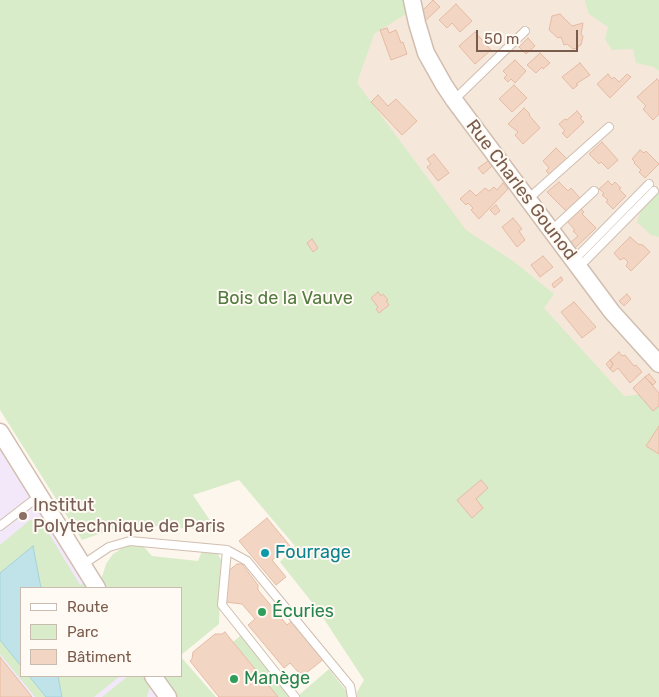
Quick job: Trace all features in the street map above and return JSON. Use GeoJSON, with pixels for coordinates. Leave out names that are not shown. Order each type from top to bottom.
{"type":"FeatureCollection","features":[{"type":"Feature","properties":{"kind":"street","name":"Rue Charles Gounod"},"geometry":{"type":"LineString","coordinates":[[412,0],[426,53],[454,100],[612,312],[659,364]]}},
{"type":"Feature","properties":{"kind":"street"},"geometry":{"type":"LineString","coordinates":[[0,432],[96,587]]}},
{"type":"Feature","properties":{"kind":"street"},"geometry":{"type":"LineString","coordinates":[[154,677],[168,697]]}},
{"type":"Feature","properties":{"kind":"lane"},"geometry":{"type":"LineString","coordinates":[[454,100],[525,31]]}},
{"type":"Feature","properties":{"kind":"lane"},"geometry":{"type":"LineString","coordinates":[[528,199],[609,127]]}},
{"type":"Feature","properties":{"kind":"lane"},"geometry":{"type":"LineString","coordinates":[[576,264],[652,188]]}},
{"type":"Feature","properties":{"kind":"lane"},"geometry":{"type":"LineString","coordinates":[[552,230],[594,191]]}},
{"type":"Feature","properties":{"kind":"lane"},"geometry":{"type":"LineString","coordinates":[[0,526],[39,496]]}},
{"type":"Feature","properties":{"kind":"lane"},"geometry":{"type":"LineString","coordinates":[[82,565],[110,547],[130,541],[227,550],[248,561],[350,686],[352,697]]}},
{"type":"Feature","properties":{"kind":"lane"},"geometry":{"type":"LineString","coordinates":[[227,550],[222,605],[295,697]]}},
{"type":"Feature","properties":{"kind":"shaded area"},"geometry":{"type":"Polygon","coordinates":[[[296,0],[659,0],[659,460],[354,103],[296,0]]]}},
{"type":"Feature","properties":{"kind":"shaded area","name":"Institut Polytechnique de Paris"},"geometry":{"type":"Polygon","coordinates":[[[0,443],[89,587],[20,587],[20,677],[147,677],[160,697],[0,697],[0,443]]]}},
{"type":"Feature","properties":{"kind":"green space","name":"Bois de la Vauve"},"geometry":{"type":"Polygon","coordinates":[[[0,0],[404,0],[406,14],[374,34],[357,83],[466,230],[513,261],[554,294],[544,308],[624,396],[659,393],[659,697],[357,697],[357,692],[364,680],[318,610],[280,562],[295,546],[239,480],[193,495],[217,531],[127,524],[82,540],[0,410],[0,0]]]}},
{"type":"Feature","properties":{"kind":"green space"},"geometry":{"type":"Polygon","coordinates":[[[585,0],[659,0],[659,71],[654,67],[636,63],[633,49],[612,50],[605,39],[608,27],[589,14],[585,0]]]}},
{"type":"Feature","properties":{"kind":"green space"},"geometry":{"type":"Polygon","coordinates":[[[659,192],[659,237],[651,235],[637,222],[641,210],[659,192]]]}},
{"type":"Feature","properties":{"kind":"green space"},"geometry":{"type":"Polygon","coordinates":[[[40,519],[80,585],[85,582],[88,587],[20,587],[20,677],[119,677],[94,697],[35,697],[0,654],[0,545],[30,520],[40,519]]]}},
{"type":"Feature","properties":{"kind":"green space"},"geometry":{"type":"Polygon","coordinates":[[[127,545],[144,547],[152,556],[198,561],[202,551],[218,554],[221,560],[219,624],[182,654],[182,587],[105,587],[101,580],[106,564],[113,554],[127,545]]]}},
{"type":"Feature","properties":{"kind":"green space"},"geometry":{"type":"Polygon","coordinates":[[[241,635],[291,697],[278,697],[233,642],[241,635]]]}},
{"type":"Feature","properties":{"kind":"green space"},"geometry":{"type":"Polygon","coordinates":[[[182,658],[216,697],[176,697],[163,677],[182,677],[182,658]]]}},
{"type":"Feature","properties":{"kind":"green space"},"geometry":{"type":"Polygon","coordinates":[[[329,669],[347,692],[348,697],[300,697],[299,695],[329,669]]]}},
{"type":"Feature","properties":{"kind":"green space"},"geometry":{"type":"Polygon","coordinates":[[[127,677],[153,677],[147,697],[102,697],[127,677]]]}},
{"type":"Feature","properties":{"kind":"water"},"geometry":{"type":"Polygon","coordinates":[[[33,546],[41,587],[20,587],[20,665],[0,640],[0,573],[33,546]]]}},
{"type":"Feature","properties":{"kind":"water"},"geometry":{"type":"Polygon","coordinates":[[[30,677],[58,677],[62,697],[46,697],[30,677]]]}},
{"type":"Feature","properties":{"kind":"building"},"geometry":{"type":"Polygon","coordinates":[[[433,0],[440,7],[424,22],[422,11],[433,0]]]}},
{"type":"Feature","properties":{"kind":"building"},"geometry":{"type":"Polygon","coordinates":[[[456,4],[472,21],[460,32],[452,23],[447,28],[439,20],[456,4]]]}},
{"type":"Feature","properties":{"kind":"building"},"geometry":{"type":"Polygon","coordinates":[[[560,14],[572,26],[583,23],[581,34],[583,36],[581,45],[578,48],[573,49],[567,44],[564,45],[561,37],[558,38],[549,30],[552,16],[560,14]]]}},
{"type":"Feature","properties":{"kind":"building"},"geometry":{"type":"Polygon","coordinates":[[[387,28],[389,33],[396,30],[407,54],[391,60],[380,30],[387,28]]]}},
{"type":"Feature","properties":{"kind":"building"},"geometry":{"type":"Polygon","coordinates":[[[475,32],[491,50],[475,64],[459,46],[475,32]]]}},
{"type":"Feature","properties":{"kind":"building"},"geometry":{"type":"Polygon","coordinates":[[[528,38],[535,46],[526,54],[519,47],[528,38]]]}},
{"type":"Feature","properties":{"kind":"building"},"geometry":{"type":"Polygon","coordinates":[[[540,53],[550,63],[536,73],[527,65],[540,53]]]}},
{"type":"Feature","properties":{"kind":"building"},"geometry":{"type":"Polygon","coordinates":[[[515,60],[526,71],[515,83],[511,79],[508,82],[504,78],[507,75],[503,71],[515,60]]]}},
{"type":"Feature","properties":{"kind":"building"},"geometry":{"type":"Polygon","coordinates":[[[580,63],[590,75],[576,84],[578,85],[573,89],[562,77],[580,63]]]}},
{"type":"Feature","properties":{"kind":"building"},"geometry":{"type":"Polygon","coordinates":[[[608,74],[612,79],[614,77],[619,82],[627,74],[631,77],[610,98],[597,84],[608,74]]]}},
{"type":"Feature","properties":{"kind":"building"},"geometry":{"type":"Polygon","coordinates":[[[657,79],[659,81],[659,114],[653,120],[643,109],[646,106],[637,97],[657,79]]]}},
{"type":"Feature","properties":{"kind":"building"},"geometry":{"type":"Polygon","coordinates":[[[514,85],[527,98],[512,112],[499,99],[514,85]]]}},
{"type":"Feature","properties":{"kind":"building"},"geometry":{"type":"Polygon","coordinates":[[[378,95],[388,106],[396,99],[417,121],[402,135],[371,102],[378,95]]]}},
{"type":"Feature","properties":{"kind":"building"},"geometry":{"type":"Polygon","coordinates":[[[524,108],[540,128],[523,144],[515,135],[518,132],[508,124],[524,108]]]}},
{"type":"Feature","properties":{"kind":"building"},"geometry":{"type":"Polygon","coordinates":[[[577,111],[584,122],[567,138],[562,133],[565,131],[559,124],[577,111]]]}},
{"type":"Feature","properties":{"kind":"building"},"geometry":{"type":"Polygon","coordinates":[[[602,142],[618,160],[608,169],[601,162],[599,164],[589,154],[602,142]]]}},
{"type":"Feature","properties":{"kind":"building"},"geometry":{"type":"Polygon","coordinates":[[[556,148],[567,159],[550,175],[546,171],[549,168],[543,161],[556,148]]]}},
{"type":"Feature","properties":{"kind":"building"},"geometry":{"type":"Polygon","coordinates":[[[640,150],[644,153],[646,151],[659,164],[645,178],[639,172],[641,170],[632,159],[640,150]]]}},
{"type":"Feature","properties":{"kind":"building"},"geometry":{"type":"Polygon","coordinates":[[[434,154],[449,173],[438,181],[427,167],[431,164],[427,159],[434,154]]]}},
{"type":"Feature","properties":{"kind":"building"},"geometry":{"type":"Polygon","coordinates":[[[488,161],[492,166],[483,174],[478,168],[488,161]]]}},
{"type":"Feature","properties":{"kind":"building"},"geometry":{"type":"Polygon","coordinates":[[[608,181],[612,185],[615,182],[626,196],[613,209],[606,202],[608,200],[602,195],[604,193],[599,189],[608,181]]]}},
{"type":"Feature","properties":{"kind":"building"},"geometry":{"type":"Polygon","coordinates":[[[559,182],[568,191],[571,188],[580,198],[566,211],[547,192],[559,182]]]}},
{"type":"Feature","properties":{"kind":"building"},"geometry":{"type":"Polygon","coordinates":[[[503,183],[508,189],[479,219],[471,210],[473,208],[468,203],[466,205],[460,199],[470,190],[476,196],[485,188],[489,191],[494,187],[497,190],[503,183]]]}},
{"type":"Feature","properties":{"kind":"building"},"geometry":{"type":"Polygon","coordinates":[[[496,205],[500,211],[495,215],[490,210],[496,205]]]}},
{"type":"Feature","properties":{"kind":"building"},"geometry":{"type":"Polygon","coordinates":[[[580,208],[584,212],[582,214],[596,228],[575,248],[570,243],[578,236],[566,220],[580,208]]]}},
{"type":"Feature","properties":{"kind":"building"},"geometry":{"type":"Polygon","coordinates":[[[513,218],[522,229],[519,231],[525,240],[517,247],[502,227],[513,218]]]}},
{"type":"Feature","properties":{"kind":"building"},"geometry":{"type":"Polygon","coordinates":[[[630,237],[650,252],[631,271],[626,266],[628,262],[624,258],[620,260],[614,253],[630,237]]]}},
{"type":"Feature","properties":{"kind":"building"},"geometry":{"type":"Polygon","coordinates":[[[312,239],[318,248],[313,252],[307,243],[312,239]]]}},
{"type":"Feature","properties":{"kind":"building"},"geometry":{"type":"Polygon","coordinates":[[[543,256],[553,267],[540,277],[531,265],[543,256]]]}},
{"type":"Feature","properties":{"kind":"building"},"geometry":{"type":"Polygon","coordinates":[[[561,277],[563,280],[554,288],[552,284],[561,277]]]}},
{"type":"Feature","properties":{"kind":"building"},"geometry":{"type":"Polygon","coordinates":[[[378,292],[381,296],[383,294],[388,300],[386,301],[389,305],[379,313],[376,309],[378,307],[371,298],[378,292]]]}},
{"type":"Feature","properties":{"kind":"building"},"geometry":{"type":"Polygon","coordinates":[[[627,294],[631,299],[624,306],[619,301],[627,294]]]}},
{"type":"Feature","properties":{"kind":"building"},"geometry":{"type":"Polygon","coordinates":[[[574,302],[596,327],[582,338],[561,312],[574,302]]]}},
{"type":"Feature","properties":{"kind":"building"},"geometry":{"type":"Polygon","coordinates":[[[619,352],[622,356],[625,355],[642,372],[630,383],[618,368],[613,372],[610,369],[613,364],[610,360],[619,352]]]}},
{"type":"Feature","properties":{"kind":"building"},"geometry":{"type":"Polygon","coordinates":[[[610,360],[613,364],[610,369],[606,364],[610,360]]]}},
{"type":"Feature","properties":{"kind":"building"},"geometry":{"type":"Polygon","coordinates":[[[649,374],[656,382],[653,385],[645,377],[649,374]]]}},
{"type":"Feature","properties":{"kind":"building"},"geometry":{"type":"Polygon","coordinates":[[[645,377],[659,393],[659,406],[653,411],[633,388],[645,377]]]}},
{"type":"Feature","properties":{"kind":"building"},"geometry":{"type":"Polygon","coordinates":[[[659,426],[659,454],[646,446],[659,426]]]}},
{"type":"Feature","properties":{"kind":"building"},"geometry":{"type":"Polygon","coordinates":[[[481,480],[488,488],[476,499],[483,508],[472,518],[457,500],[481,480]]]}},
{"type":"Feature","properties":{"kind":"building","name":"Fourrage"},"geometry":{"type":"Polygon","coordinates":[[[267,518],[290,546],[272,560],[286,577],[276,585],[239,541],[267,518]]]}},
{"type":"Feature","properties":{"kind":"building","name":"Écuries"},"geometry":{"type":"Polygon","coordinates":[[[237,564],[242,564],[258,585],[258,590],[287,625],[293,620],[324,659],[306,673],[299,673],[290,663],[284,668],[248,625],[255,619],[242,604],[225,602],[228,571],[237,564]]]}},
{"type":"Feature","properties":{"kind":"building","name":"Manège"},"geometry":{"type":"Polygon","coordinates":[[[225,632],[278,697],[219,697],[190,661],[193,652],[215,634],[225,632]]]}},
{"type":"Feature","properties":{"kind":"building"},"geometry":{"type":"Polygon","coordinates":[[[0,657],[32,697],[0,697],[0,657]]]}},
{"type":"Feature","properties":{"kind":"place","name":"Institut Polytechnique de Paris"},"geometry":{"type":"Point","coordinates":[23,516]}},
{"type":"Feature","properties":{"kind":"place","name":"Fourrage"},"geometry":{"type":"Point","coordinates":[265,553]}},
{"type":"Feature","properties":{"kind":"place","name":"Écuries"},"geometry":{"type":"Point","coordinates":[262,612]}},
{"type":"Feature","properties":{"kind":"place","name":"Manège"},"geometry":{"type":"Point","coordinates":[234,679]}}]}
